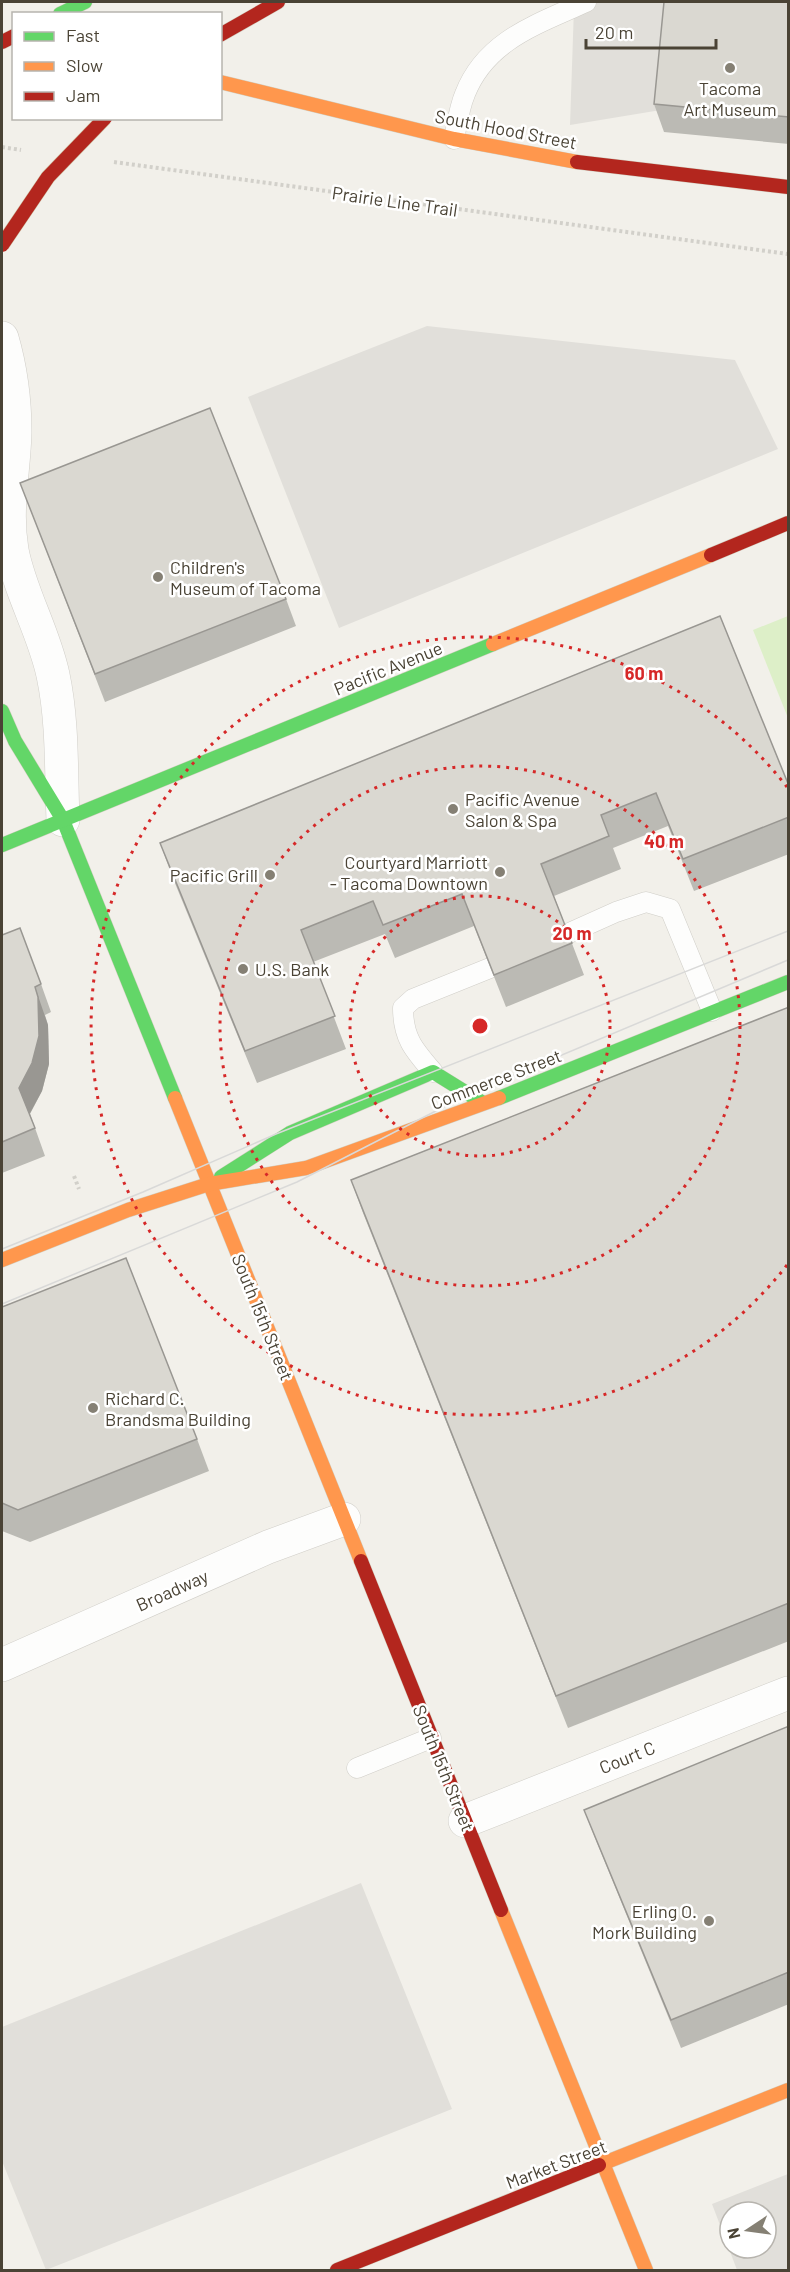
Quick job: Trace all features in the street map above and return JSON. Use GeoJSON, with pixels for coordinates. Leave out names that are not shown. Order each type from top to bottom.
{"type":"FeatureCollection","features":[{"type":"Feature","properties":{"kind":"main road"},"geometry":{"type":"LineString","coordinates":[[64,12],[85,2]]}},
{"type":"Feature","properties":{"kind":"main road"},"geometry":{"type":"LineString","coordinates":[[222,34],[278,2]]}},
{"type":"Feature","properties":{"kind":"main road","name":"South Hood Street"},"geometry":{"type":"LineString","coordinates":[[222,82],[454,139],[548,158],[789,187]]}},
{"type":"Feature","properties":{"kind":"main road"},"geometry":{"type":"LineString","coordinates":[[2,245],[23,209],[52,172],[103,120]]}},
{"type":"Feature","properties":{"kind":"main road","name":"Pacific Avenue"},"geometry":{"type":"LineString","coordinates":[[2,845],[789,523]]}},
{"type":"Feature","properties":{"kind":"main road"},"geometry":{"type":"LineString","coordinates":[[2,711],[15,741],[63,820]]}},
{"type":"Feature","properties":{"kind":"main road","name":"South 15th Street"},"geometry":{"type":"LineString","coordinates":[[63,820],[646,2271]]}},
{"type":"Feature","properties":{"kind":"main road","name":"Commerce Street"},"geometry":{"type":"LineString","coordinates":[[2,1260],[128,1210],[209,1184],[306,1168],[562,1074],[712,1011],[789,982]]}},
{"type":"Feature","properties":{"kind":"main road"},"geometry":{"type":"LineString","coordinates":[[433,1072],[483,1103]]}},
{"type":"Feature","properties":{"kind":"main road","name":"Commerce Street"},"geometry":{"type":"LineString","coordinates":[[209,1184],[290,1133],[433,1072]]}},
{"type":"Feature","properties":{"kind":"main road","name":"Market Street"},"geometry":{"type":"LineString","coordinates":[[337,2271],[371,2264],[603,2165],[789,2091]]}},
{"type":"Feature","properties":{"kind":"street","name":"South 15th Street"},"geometry":{"type":"LineString","coordinates":[[2,338],[11,369],[14,400],[15,433],[8,512],[12,551],[52,674],[58,708],[63,820]]}},
{"type":"Feature","properties":{"kind":"street","name":"Broadway"},"geometry":{"type":"LineString","coordinates":[[2,1665],[268,1547],[344,1519]]}},
{"type":"Feature","properties":{"kind":"street","name":"Court C"},"geometry":{"type":"LineString","coordinates":[[465,1821],[789,1693]]}},
{"type":"Feature","properties":{"kind":"lane"},"geometry":{"type":"LineString","coordinates":[[454,139],[465,94],[477,71],[494,50],[516,33],[586,2]]}},
{"type":"Feature","properties":{"kind":"lane"},"geometry":{"type":"LineString","coordinates":[[567,934],[616,912],[646,902],[669,909],[712,1011]]}},
{"type":"Feature","properties":{"kind":"lane"},"geometry":{"type":"LineString","coordinates":[[433,1072],[413,1048],[403,1027],[403,1008],[413,999],[490,968]]}},
{"type":"Feature","properties":{"kind":"lane"},"geometry":{"type":"LineString","coordinates":[[357,1768],[431,1738]]}},
{"type":"Feature","properties":{"kind":"path"},"geometry":{"type":"LineString","coordinates":[[2,147],[25,150]]}},
{"type":"Feature","properties":{"kind":"path","name":"Prairie Line Trail"},"geometry":{"type":"LineString","coordinates":[[107,161],[789,254]]}},
{"type":"Feature","properties":{"kind":"green space"},"geometry":{"type":"Polygon","coordinates":[[[788,616],[788,718],[753,630],[788,616]]]}},
{"type":"Feature","properties":{"kind":"shaded area"},"geometry":{"type":"Polygon","coordinates":[[[585,2],[788,2],[788,89],[570,125],[574,7],[585,2]]]}},
{"type":"Feature","properties":{"kind":"shaded area"},"geometry":{"type":"Polygon","coordinates":[[[427,326],[735,360],[778,449],[339,628],[248,397],[427,326]]]}},
{"type":"Feature","properties":{"kind":"shaded area"},"geometry":{"type":"Polygon","coordinates":[[[361,1883],[452,2109],[46,2270],[2,2161],[2,2027],[361,1883]]]}},
{"type":"Feature","properties":{"kind":"shaded area"},"geometry":{"type":"Polygon","coordinates":[[[788,2174],[788,2270],[737,2270],[733,2260],[778,2260],[778,2200],[722,2200],[788,2174]]]}},
{"type":"Feature","properties":{"kind":"shaded area"},"geometry":{"type":"Polygon","coordinates":[[[718,2202],[718,2220],[712,2204],[718,2202]]]}},
{"type":"Feature","properties":{"kind":"building","name":"Tacoma Art Museum"},"geometry":{"type":"Polygon","coordinates":[[[664,2],[789,2],[789,117],[654,104],[664,2]]]}},
{"type":"Feature","properties":{"kind":"building"},"geometry":{"type":"Polygon","coordinates":[[[210,408],[286,599],[95,674],[20,483],[210,408]]]}},
{"type":"Feature","properties":{"kind":"building"},"geometry":{"type":"Polygon","coordinates":[[[720,616],[789,786],[789,817],[683,859],[656,793],[601,815],[609,836],[541,864],[572,943],[494,975],[462,894],[383,925],[373,901],[301,930],[335,1016],[245,1051],[160,843],[720,616]]]}},
{"type":"Feature","properties":{"kind":"building"},"geometry":{"type":"Polygon","coordinates":[[[20,928],[41,984],[35,987],[38,997],[39,1036],[32,1063],[19,1088],[35,1128],[2,1142],[2,935],[20,928]]]}},
{"type":"Feature","properties":{"kind":"building"},"geometry":{"type":"Polygon","coordinates":[[[789,1007],[789,1603],[556,1696],[351,1180],[789,1007]]]}},
{"type":"Feature","properties":{"kind":"building","name":"Richard C. Brandsma Building"},"geometry":{"type":"Polygon","coordinates":[[[126,1258],[197,1439],[18,1510],[2,1503],[2,1307],[126,1258]]]}},
{"type":"Feature","properties":{"kind":"building","name":"Erling O. Mork Building"},"geometry":{"type":"Polygon","coordinates":[[[789,1726],[789,1972],[671,2020],[584,1810],[789,1726]]]}},
{"type":"Feature","properties":{"kind":"tram line"},"geometry":{"type":"LineString","coordinates":[[2,1249],[143,1192],[276,1134],[788,931]]}},
{"type":"Feature","properties":{"kind":"tram line"},"geometry":{"type":"LineString","coordinates":[[2,1304],[297,1182],[469,1094],[788,960]]}},
{"type":"Feature","properties":{"kind":"traffic: fast"},"geometry":{"type":"LineString","coordinates":[[64,12],[85,2]]}},
{"type":"Feature","properties":{"kind":"traffic: fast"},"geometry":{"type":"LineString","coordinates":[[2,845],[493,644]]}},
{"type":"Feature","properties":{"kind":"traffic: fast"},"geometry":{"type":"LineString","coordinates":[[2,711],[15,741],[63,820]]}},
{"type":"Feature","properties":{"kind":"traffic: fast"},"geometry":{"type":"LineString","coordinates":[[63,820],[175,1098]]}},
{"type":"Feature","properties":{"kind":"traffic: fast"},"geometry":{"type":"LineString","coordinates":[[499,1098],[788,982]]}},
{"type":"Feature","properties":{"kind":"traffic: fast"},"geometry":{"type":"LineString","coordinates":[[221,1177],[290,1133],[433,1072],[483,1103]]}},
{"type":"Feature","properties":{"kind":"traffic: slow"},"geometry":{"type":"LineString","coordinates":[[222,82],[454,139],[577,162]]}},
{"type":"Feature","properties":{"kind":"traffic: slow"},"geometry":{"type":"LineString","coordinates":[[493,644],[711,555]]}},
{"type":"Feature","properties":{"kind":"traffic: slow"},"geometry":{"type":"LineString","coordinates":[[175,1098],[361,1561]]}},
{"type":"Feature","properties":{"kind":"traffic: slow"},"geometry":{"type":"LineString","coordinates":[[2,1260],[128,1210],[209,1184],[306,1168],[499,1098]]}},
{"type":"Feature","properties":{"kind":"traffic: slow"},"geometry":{"type":"LineString","coordinates":[[501,1910],[646,2270]]}},
{"type":"Feature","properties":{"kind":"traffic: slow"},"geometry":{"type":"LineString","coordinates":[[599,2165],[788,2090]]}},
{"type":"Feature","properties":{"kind":"traffic: jam"},"geometry":{"type":"LineString","coordinates":[[222,34],[278,2]]}},
{"type":"Feature","properties":{"kind":"traffic: jam"},"geometry":{"type":"LineString","coordinates":[[2,42],[12,37]]}},
{"type":"Feature","properties":{"kind":"traffic: jam"},"geometry":{"type":"LineString","coordinates":[[2,245],[48,177],[103,120]]}},
{"type":"Feature","properties":{"kind":"traffic: jam"},"geometry":{"type":"LineString","coordinates":[[577,162],[788,187]]}},
{"type":"Feature","properties":{"kind":"traffic: jam"},"geometry":{"type":"LineString","coordinates":[[711,555],[788,523]]}},
{"type":"Feature","properties":{"kind":"traffic: jam"},"geometry":{"type":"LineString","coordinates":[[361,1561],[501,1910]]}},
{"type":"Feature","properties":{"kind":"traffic: jam"},"geometry":{"type":"LineString","coordinates":[[337,2270],[599,2165]]}},
{"type":"Feature","properties":{"kind":"place","name":"Tacoma Art Museum"},"geometry":{"type":"Point","coordinates":[730,68]}},
{"type":"Feature","properties":{"kind":"place","name":"Children's Museum of Tacoma"},"geometry":{"type":"Point","coordinates":[158,577]}},
{"type":"Feature","properties":{"kind":"place","name":"Pacific Avenue Salon & Spa"},"geometry":{"type":"Point","coordinates":[453,809]}},
{"type":"Feature","properties":{"kind":"place","name":"Courtyard Marriott - Tacoma Downtown"},"geometry":{"type":"Point","coordinates":[500,872]}},
{"type":"Feature","properties":{"kind":"place","name":"Pacific Grill"},"geometry":{"type":"Point","coordinates":[270,875]}},
{"type":"Feature","properties":{"kind":"place","name":"U.S. Bank"},"geometry":{"type":"Point","coordinates":[243,969]}},
{"type":"Feature","properties":{"kind":"place","name":"Richard C. Brandsma Building"},"geometry":{"type":"Point","coordinates":[93,1408]}},
{"type":"Feature","properties":{"kind":"place","name":"Erling O. Mork Building"},"geometry":{"type":"Point","coordinates":[709,1921]}}]}
